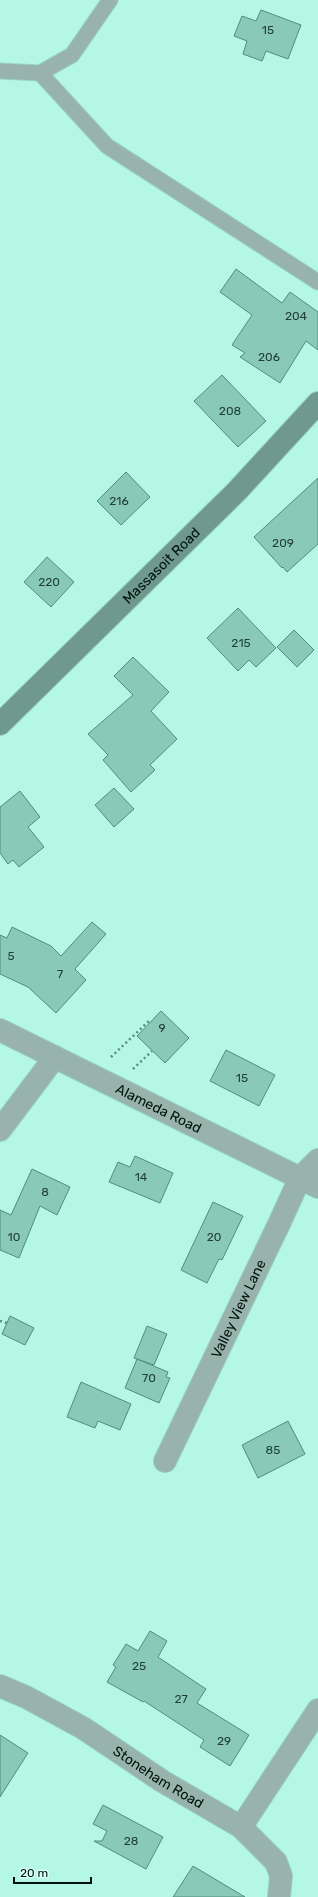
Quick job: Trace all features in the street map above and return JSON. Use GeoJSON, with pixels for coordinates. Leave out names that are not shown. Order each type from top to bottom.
{"type":"FeatureCollection","features":[{"type":"Feature","properties":{"kind":"main road","name":"Massasoit Road"},"geometry":{"type":"LineString","coordinates":[[0,724],[237,491],[318,402]]}},
{"type":"Feature","properties":{"kind":"street","name":"Alameda Road"},"geometry":{"type":"LineString","coordinates":[[0,1030],[309,1183]]}},
{"type":"Feature","properties":{"kind":"street"},"geometry":{"type":"LineString","coordinates":[[0,1130],[55,1057]]}},
{"type":"Feature","properties":{"kind":"street","name":"Valley View Lane"},"geometry":{"type":"LineString","coordinates":[[165,1461],[279,1224],[309,1183],[318,1160]]}},
{"type":"Feature","properties":{"kind":"street","name":"Stoneham Road"},"geometry":{"type":"LineString","coordinates":[[0,1686],[26,1697],[82,1728],[162,1781],[241,1827],[276,1862],[281,1876],[279,1897]]}},
{"type":"Feature","properties":{"kind":"street"},"geometry":{"type":"LineString","coordinates":[[241,1827],[318,1710]]}},
{"type":"Feature","properties":{"kind":"lane"},"geometry":{"type":"LineString","coordinates":[[0,71],[40,73],[72,55],[110,0]]}},
{"type":"Feature","properties":{"kind":"lane"},"geometry":{"type":"LineString","coordinates":[[40,73],[107,146],[318,282]]}},
{"type":"Feature","properties":{"kind":"path"},"geometry":{"type":"LineString","coordinates":[[93,1076],[150,1020]]}},
{"type":"Feature","properties":{"kind":"path"},"geometry":{"type":"LineString","coordinates":[[0,1321],[7,1323]]}},
{"type":"Feature","properties":{"kind":"building"},"geometry":{"type":"Polygon","coordinates":[[[261,10],[301,25],[288,59],[266,51],[262,61],[243,54],[247,41],[234,36],[242,16],[256,21],[261,10]]]}},
{"type":"Feature","properties":{"kind":"building"},"geometry":{"type":"Polygon","coordinates":[[[236,269],[282,303],[290,292],[318,312],[318,350],[306,341],[280,383],[240,357],[245,353],[232,345],[252,315],[220,292],[236,269]]]}},
{"type":"Feature","properties":{"kind":"building"},"geometry":{"type":"Polygon","coordinates":[[[222,375],[266,421],[238,447],[194,401],[222,375]]]}},
{"type":"Feature","properties":{"kind":"building"},"geometry":{"type":"Polygon","coordinates":[[[126,472],[150,497],[121,525],[97,501],[126,472]]]}},
{"type":"Feature","properties":{"kind":"building"},"geometry":{"type":"Polygon","coordinates":[[[318,478],[318,544],[287,572],[254,537],[318,478]]]}},
{"type":"Feature","properties":{"kind":"building"},"geometry":{"type":"Polygon","coordinates":[[[47,557],[74,582],[51,607],[24,582],[47,557]]]}},
{"type":"Feature","properties":{"kind":"building"},"geometry":{"type":"Polygon","coordinates":[[[238,608],[276,648],[256,667],[249,660],[238,671],[207,638],[238,608]]]}},
{"type":"Feature","properties":{"kind":"building"},"geometry":{"type":"Polygon","coordinates":[[[294,630],[314,650],[297,667],[277,647],[294,630]]]}},
{"type":"Feature","properties":{"kind":"building"},"geometry":{"type":"Polygon","coordinates":[[[133,657],[169,692],[151,711],[177,739],[150,765],[155,770],[131,792],[103,760],[108,755],[88,734],[133,695],[114,676],[133,657]]]}},
{"type":"Feature","properties":{"kind":"building"},"geometry":{"type":"Polygon","coordinates":[[[114,788],[134,809],[114,827],[95,805],[114,788]]]}},
{"type":"Feature","properties":{"kind":"building"},"geometry":{"type":"Polygon","coordinates":[[[20,791],[40,817],[28,827],[44,847],[19,867],[13,860],[8,864],[0,853],[0,807],[20,791]]]}},
{"type":"Feature","properties":{"kind":"building"},"geometry":{"type":"Polygon","coordinates":[[[92,922],[106,934],[75,969],[86,980],[56,1013],[28,987],[0,974],[0,935],[7,938],[12,927],[51,946],[61,956],[92,922]]]}},
{"type":"Feature","properties":{"kind":"building"},"geometry":{"type":"Polygon","coordinates":[[[161,1011],[189,1038],[165,1063],[137,1036],[161,1011]]]}},
{"type":"Feature","properties":{"kind":"building"},"geometry":{"type":"Polygon","coordinates":[[[226,1050],[275,1075],[259,1106],[210,1081],[226,1050]]]}},
{"type":"Feature","properties":{"kind":"building"},"geometry":{"type":"Polygon","coordinates":[[[135,1156],[173,1173],[160,1203],[109,1182],[118,1162],[130,1167],[135,1156]]]}},
{"type":"Feature","properties":{"kind":"building"},"geometry":{"type":"Polygon","coordinates":[[[32,1169],[70,1187],[57,1215],[40,1206],[19,1258],[0,1250],[0,1210],[11,1215],[32,1169]]]}},
{"type":"Feature","properties":{"kind":"building"},"geometry":{"type":"Polygon","coordinates":[[[213,1202],[243,1216],[222,1260],[219,1259],[207,1283],[181,1270],[213,1202]]]}},
{"type":"Feature","properties":{"kind":"building"},"geometry":{"type":"Polygon","coordinates":[[[10,1316],[34,1328],[25,1345],[2,1334],[10,1316]]]}},
{"type":"Feature","properties":{"kind":"building"},"geometry":{"type":"Polygon","coordinates":[[[147,1326],[167,1334],[154,1365],[134,1358],[147,1326]]]}},
{"type":"Feature","properties":{"kind":"building"},"geometry":{"type":"Polygon","coordinates":[[[137,1359],[168,1372],[166,1377],[170,1378],[159,1403],[125,1388],[137,1359]]]}},
{"type":"Feature","properties":{"kind":"building"},"geometry":{"type":"Polygon","coordinates":[[[81,1382],[131,1404],[120,1430],[98,1421],[95,1428],[67,1417],[81,1382]]]}},
{"type":"Feature","properties":{"kind":"building"},"geometry":{"type":"Polygon","coordinates":[[[288,1421],[305,1454],[258,1478],[242,1445],[288,1421]]]}},
{"type":"Feature","properties":{"kind":"building"},"geometry":{"type":"Polygon","coordinates":[[[150,1631],[167,1641],[158,1657],[206,1689],[197,1703],[249,1735],[230,1766],[200,1747],[204,1740],[144,1701],[143,1702],[107,1682],[116,1667],[113,1665],[126,1644],[138,1651],[150,1631]]]}},
{"type":"Feature","properties":{"kind":"building"},"geometry":{"type":"Polygon","coordinates":[[[0,1735],[28,1753],[0,1797],[0,1735]]]}},
{"type":"Feature","properties":{"kind":"building"},"geometry":{"type":"Polygon","coordinates":[[[103,1805],[163,1837],[146,1869],[94,1841],[102,1841],[107,1831],[93,1824],[103,1805]]]}},
{"type":"Feature","properties":{"kind":"building"},"geometry":{"type":"Polygon","coordinates":[[[193,1866],[245,1897],[173,1897],[193,1866]]]}}]}
